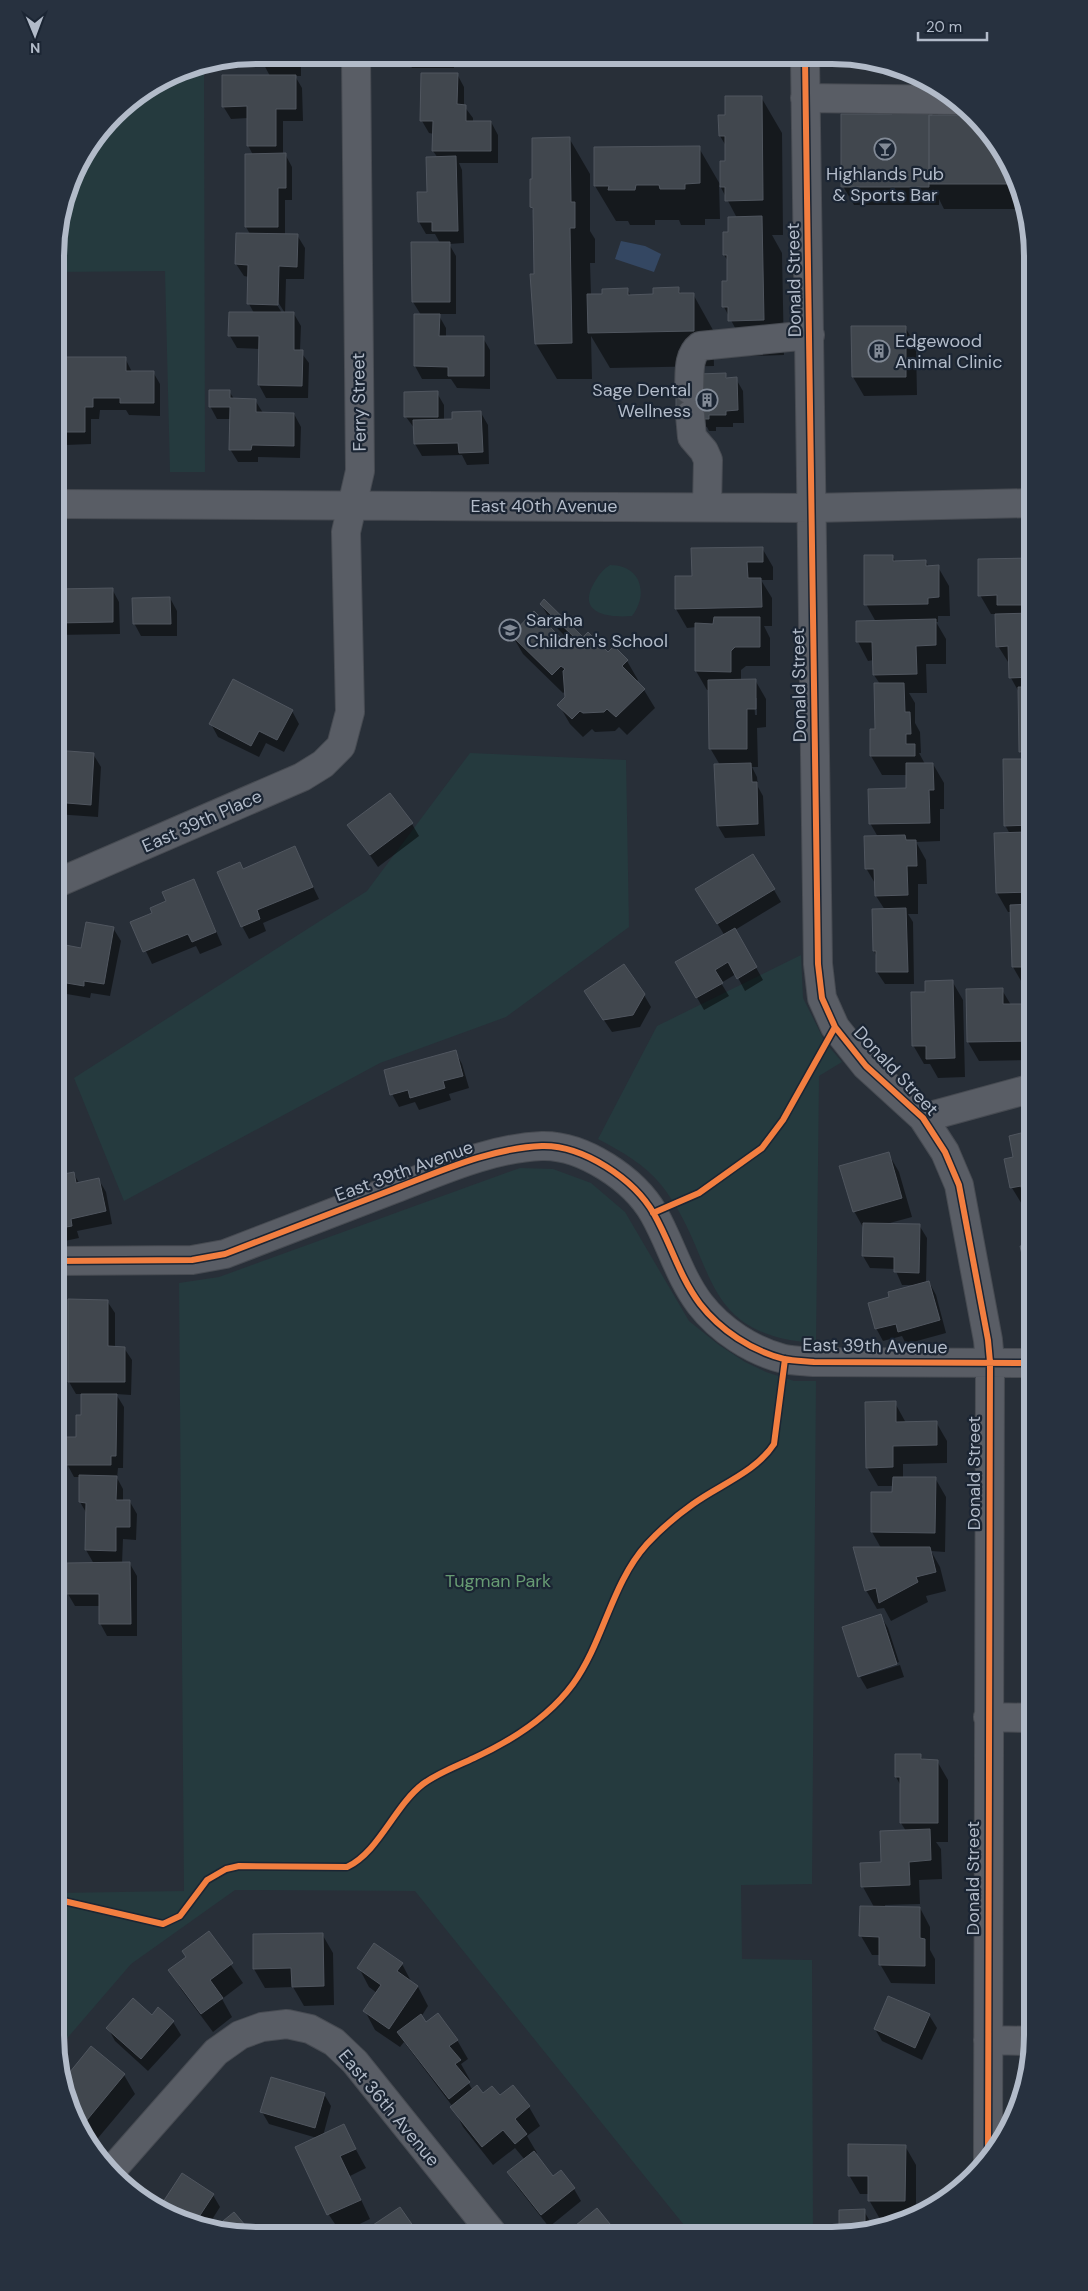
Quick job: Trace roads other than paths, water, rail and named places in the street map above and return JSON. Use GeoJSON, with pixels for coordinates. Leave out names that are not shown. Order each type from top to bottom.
{"type":"FeatureCollection","features":[{"type":"Feature","properties":{"kind":"street","name":"Ferry Street"},"geometry":{"type":"LineString","coordinates":[[341,746],[350,712],[346,532],[360,471],[356,64]]}},
{"type":"Feature","properties":{"kind":"street","name":"Donald Street"},"geometry":{"type":"LineString","coordinates":[[805,64],[818,964],[822,998],[835,1027],[866,1066],[923,1118],[945,1152],[959,1185],[986,1325],[990,1362],[988,2148]]}},
{"type":"Feature","properties":{"kind":"street"},"geometry":{"type":"LineString","coordinates":[[805,98],[944,100]]}},
{"type":"Feature","properties":{"kind":"street"},"geometry":{"type":"LineString","coordinates":[[707,506],[708,460],[704,451],[692,437],[689,402],[692,357],[700,346],[810,334]]}},
{"type":"Feature","properties":{"kind":"street","name":"East 40th Avenue"},"geometry":{"type":"LineString","coordinates":[[64,504],[812,508],[1024,504]]}},
{"type":"Feature","properties":{"kind":"street","name":"East 39th Place"},"geometry":{"type":"LineString","coordinates":[[64,880],[302,777],[323,764],[341,746]]}},
{"type":"Feature","properties":{"kind":"street"},"geometry":{"type":"LineString","coordinates":[[923,1118],[1024,1090]]}},
{"type":"Feature","properties":{"kind":"street","name":"East 39th Avenue"},"geometry":{"type":"LineString","coordinates":[[64,1261],[192,1260],[225,1254],[451,1167],[509,1149],[544,1146],[580,1153],[608,1167],[636,1190],[654,1213],[680,1272],[701,1305],[726,1331],[757,1349],[785,1359],[814,1362],[1024,1363]]}},
{"type":"Feature","properties":{"kind":"street"},"geometry":{"type":"LineString","coordinates":[[988,1718],[1024,1718]]}},
{"type":"Feature","properties":{"kind":"street","name":"East 36th Avenue"},"geometry":{"type":"LineString","coordinates":[[115,2166],[216,2052],[240,2034],[262,2027],[288,2024],[310,2029],[334,2042],[355,2062],[487,2227]]}},
{"type":"Feature","properties":{"kind":"street"},"geometry":{"type":"LineString","coordinates":[[988,2040],[1024,2041]]}},
{"type":"Feature","properties":{"kind":"water"},"geometry":{"type":"Polygon","coordinates":[[[621,241],[645,246],[661,254],[654,272],[615,259],[621,241]]]}},
{"type":"Feature","properties":{"kind":"place","name":"Highlands Pub & Sports Bar"},"geometry":{"type":"Point","coordinates":[885,149]}},
{"type":"Feature","properties":{"kind":"place","name":"Edgewood Animal Clinic"},"geometry":{"type":"Point","coordinates":[879,351]}},
{"type":"Feature","properties":{"kind":"place","name":"Sage Dental Wellness"},"geometry":{"type":"Point","coordinates":[707,400]}},
{"type":"Feature","properties":{"kind":"place","name":"Saraha Children's School"},"geometry":{"type":"Point","coordinates":[510,630]}},
{"type":"Feature","properties":{"kind":"park label","name":"Tugman Park"},"geometry":{"type":"Point","coordinates":[498,1581]}}]}
